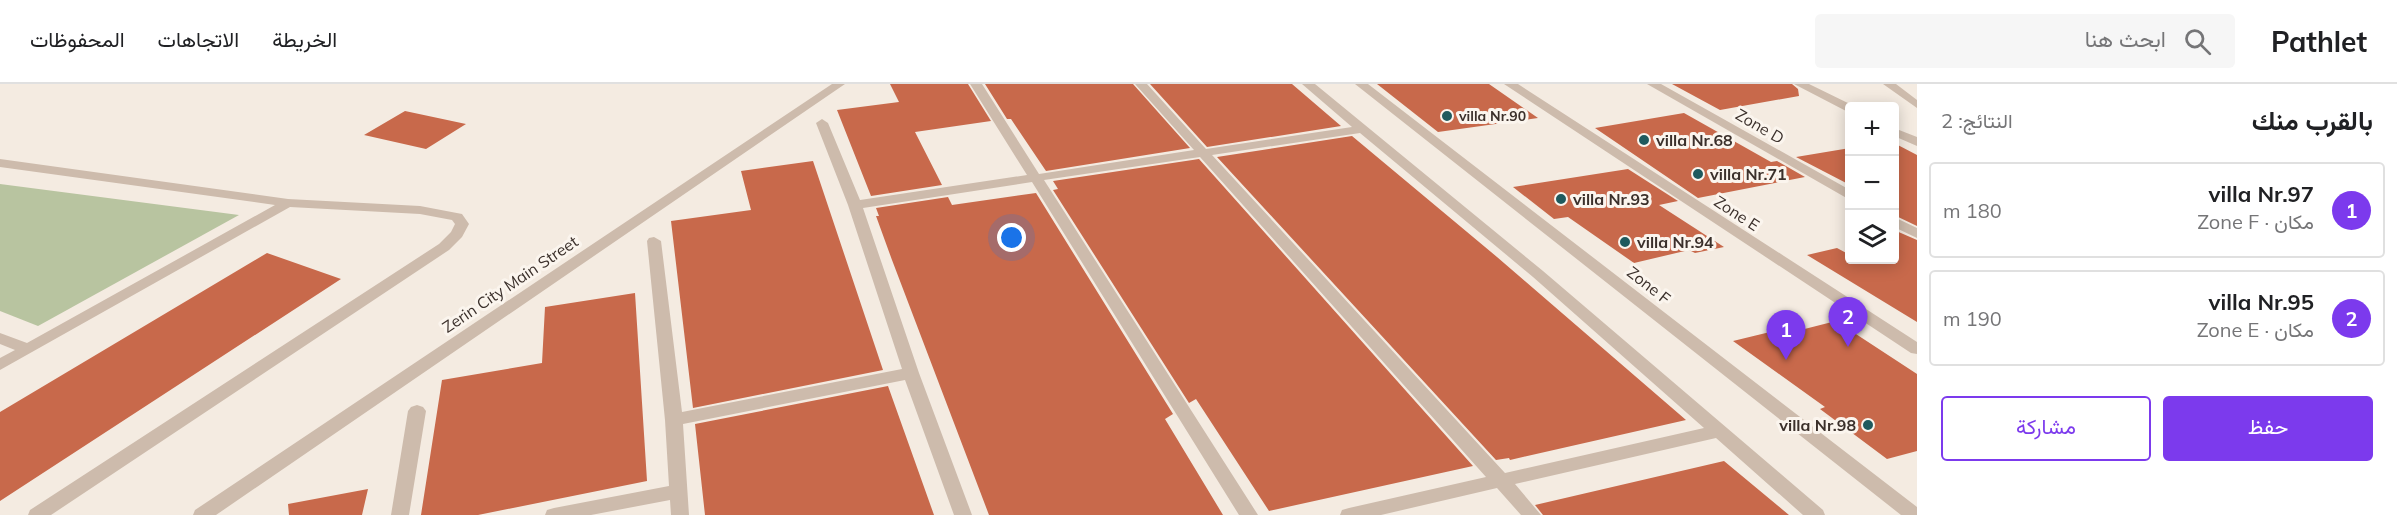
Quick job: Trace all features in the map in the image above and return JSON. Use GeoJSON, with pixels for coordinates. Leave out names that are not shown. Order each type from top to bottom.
{"type":"FeatureCollection","features":[{"type":"Feature","properties":{"kind":"street","name":"Zerin City Main Street"},"geometry":{"type":"LineString","coordinates":[[202,515],[839,84]]}},
{"type":"Feature","properties":{"kind":"street"},"geometry":{"type":"LineString","coordinates":[[976,84],[1249,515]]}},
{"type":"Feature","properties":{"kind":"street"},"geometry":{"type":"LineString","coordinates":[[1141,84],[1532,515]]}},
{"type":"Feature","properties":{"kind":"street"},"geometry":{"type":"LineString","coordinates":[[1308,84],[1538,274],[1816,515]]}},
{"type":"Feature","properties":{"kind":"street","name":"Zone F"},"geometry":{"type":"LineString","coordinates":[[1361,84],[1914,515]]}},
{"type":"Feature","properties":{"kind":"street","name":"Zone E"},"geometry":{"type":"LineString","coordinates":[[1510,84],[1917,350]]}},
{"type":"Feature","properties":{"kind":"street","name":"Zone D"},"geometry":{"type":"LineString","coordinates":[[1653,84],[1845,193]]}},
{"type":"Feature","properties":{"kind":"street"},"geometry":{"type":"LineString","coordinates":[[1800,84],[1845,106]]}},
{"type":"Feature","properties":{"kind":"street"},"geometry":{"type":"LineString","coordinates":[[1889,84],[1917,105]]}},
{"type":"Feature","properties":{"kind":"street"},"geometry":{"type":"LineString","coordinates":[[822,123],[855,205],[910,373],[963,515]]}},
{"type":"Feature","properties":{"kind":"street"},"geometry":{"type":"LineString","coordinates":[[855,205],[1361,129]]}},
{"type":"Feature","properties":{"kind":"street"},"geometry":{"type":"LineString","coordinates":[[1899,133],[1917,142]]}},
{"type":"Feature","properties":{"kind":"street"},"geometry":{"type":"LineString","coordinates":[[0,163],[288,203],[420,210],[457,217],[462,224],[457,234],[444,247],[37,515]]}},
{"type":"Feature","properties":{"kind":"street"},"geometry":{"type":"LineString","coordinates":[[0,364],[288,203]]}},
{"type":"Feature","properties":{"kind":"street"},"geometry":{"type":"LineString","coordinates":[[1899,224],[1917,234]]}},
{"type":"Feature","properties":{"kind":"street"},"geometry":{"type":"LineString","coordinates":[[654,242],[674,420],[680,515]]}},
{"type":"Feature","properties":{"kind":"street"},"geometry":{"type":"LineString","coordinates":[[0,338],[27,349]]}},
{"type":"Feature","properties":{"kind":"street"},"geometry":{"type":"LineString","coordinates":[[674,420],[910,373]]}},
{"type":"Feature","properties":{"kind":"street"},"geometry":{"type":"LineString","coordinates":[[400,515],[417,411]]}},
{"type":"Feature","properties":{"kind":"street"},"geometry":{"type":"LineString","coordinates":[[1349,515],[1718,431]]}},
{"type":"Feature","properties":{"kind":"street"},"geometry":{"type":"LineString","coordinates":[[554,515],[678,491]]}},
{"type":"Feature","properties":{"kind":"green space"},"geometry":{"type":"Polygon","coordinates":[[[0,184],[239,215],[38,326],[0,311],[0,184]]]}},
{"type":"Feature","properties":{"kind":"building"},"geometry":{"type":"Polygon","coordinates":[[[890,84],[968,84],[991,121],[915,132],[942,185],[871,196],[837,110],[899,102],[890,84]]]}},
{"type":"Feature","properties":{"kind":"building"},"geometry":{"type":"Polygon","coordinates":[[[985,84],[1133,84],[1190,148],[1046,171],[1011,119],[1007,119],[985,84]]]}},
{"type":"Feature","properties":{"kind":"building"},"geometry":{"type":"Polygon","coordinates":[[[1150,84],[1292,84],[1341,126],[1207,147],[1150,84]]]}},
{"type":"Feature","properties":{"kind":"building"},"geometry":{"type":"Polygon","coordinates":[[[1377,84],[1489,84],[1538,118],[1438,132],[1377,84]]]}},
{"type":"Feature","properties":{"kind":"building"},"geometry":{"type":"Polygon","coordinates":[[[1672,84],[1792,84],[1798,89],[1799,96],[1720,110],[1672,84]]]}},
{"type":"Feature","properties":{"kind":"building"},"geometry":{"type":"Polygon","coordinates":[[[405,111],[466,124],[426,149],[364,135],[405,111]]]}},
{"type":"Feature","properties":{"kind":"building"},"geometry":{"type":"Polygon","coordinates":[[[1684,113],[1771,162],[1777,161],[1805,177],[1698,198],[1595,128],[1684,113]]]}},
{"type":"Feature","properties":{"kind":"building"},"geometry":{"type":"Polygon","coordinates":[[[1352,136],[1686,420],[1510,460],[1509,458],[1496,460],[1217,157],[1352,136]]]}},
{"type":"Feature","properties":{"kind":"building"},"geometry":{"type":"Polygon","coordinates":[[[1899,146],[1917,155],[1917,226],[1899,217],[1899,146]]]}},
{"type":"Feature","properties":{"kind":"building"},"geometry":{"type":"Polygon","coordinates":[[[1845,149],[1845,182],[1796,157],[1845,149]]]}},
{"type":"Feature","properties":{"kind":"building"},"geometry":{"type":"Polygon","coordinates":[[[1199,159],[1473,466],[1269,511],[1196,399],[1189,403],[1053,190],[1058,189],[1053,181],[1199,159]]]}},
{"type":"Feature","properties":{"kind":"building"},"geometry":{"type":"Polygon","coordinates":[[[813,161],[883,370],[693,408],[671,221],[751,210],[741,171],[813,161]]]}},
{"type":"Feature","properties":{"kind":"building"},"geometry":{"type":"Polygon","coordinates":[[[1628,169],[1678,201],[1659,205],[1724,247],[1695,253],[1689,250],[1634,263],[1568,217],[1554,219],[1513,187],[1628,169]]]}},
{"type":"Feature","properties":{"kind":"building"},"geometry":{"type":"Polygon","coordinates":[[[1036,193],[1173,414],[1165,419],[1223,515],[989,515],[892,260],[876,216],[879,216],[876,208],[948,197],[952,205],[1036,193]]]}},
{"type":"Feature","properties":{"kind":"building"},"geometry":{"type":"Polygon","coordinates":[[[1899,232],[1917,240],[1917,322],[1807,255],[1837,248],[1845,252],[1845,264],[1899,264],[1899,232]]]}},
{"type":"Feature","properties":{"kind":"building"},"geometry":{"type":"Polygon","coordinates":[[[267,253],[341,279],[0,501],[0,412],[267,253]]]}},
{"type":"Feature","properties":{"kind":"building"},"geometry":{"type":"Polygon","coordinates":[[[635,293],[647,481],[478,515],[421,515],[442,380],[542,363],[545,307],[635,293]]]}},
{"type":"Feature","properties":{"kind":"building"},"geometry":{"type":"Polygon","coordinates":[[[1836,321],[1917,374],[1917,451],[1887,459],[1820,409],[1825,407],[1733,341],[1770,332],[1777,336],[1836,321]]]}},
{"type":"Feature","properties":{"kind":"building"},"geometry":{"type":"Polygon","coordinates":[[[888,386],[934,515],[705,515],[695,424],[888,386]]]}},
{"type":"Feature","properties":{"kind":"building"},"geometry":{"type":"Polygon","coordinates":[[[1724,461],[1789,515],[1543,515],[1535,505],[1724,461]]]}},
{"type":"Feature","properties":{"kind":"building"},"geometry":{"type":"Polygon","coordinates":[[[368,489],[362,515],[289,515],[288,504],[368,489]]]}},
{"type":"Feature","properties":{"kind":"place","name":"villa Nr.90"},"geometry":{"type":"Point","coordinates":[1447,116]}},
{"type":"Feature","properties":{"kind":"place","name":"villa Nr.68"},"geometry":{"type":"Point","coordinates":[1644,140]}},
{"type":"Feature","properties":{"kind":"place","name":"villa Nr.71"},"geometry":{"type":"Point","coordinates":[1698,174]}},
{"type":"Feature","properties":{"kind":"place","name":"villa Nr.93"},"geometry":{"type":"Point","coordinates":[1561,199]}},
{"type":"Feature","properties":{"kind":"place","name":"villa Nr.94"},"geometry":{"type":"Point","coordinates":[1625,242]}},
{"type":"Feature","properties":{"kind":"place","name":"villa Nr.95"},"geometry":{"type":"Point","coordinates":[1848,347]}},
{"type":"Feature","properties":{"kind":"place","name":"villa Nr.97"},"geometry":{"type":"Point","coordinates":[1786,360]}},
{"type":"Feature","properties":{"kind":"place","name":"villa Nr.98"},"geometry":{"type":"Point","coordinates":[1868,425]}}]}
